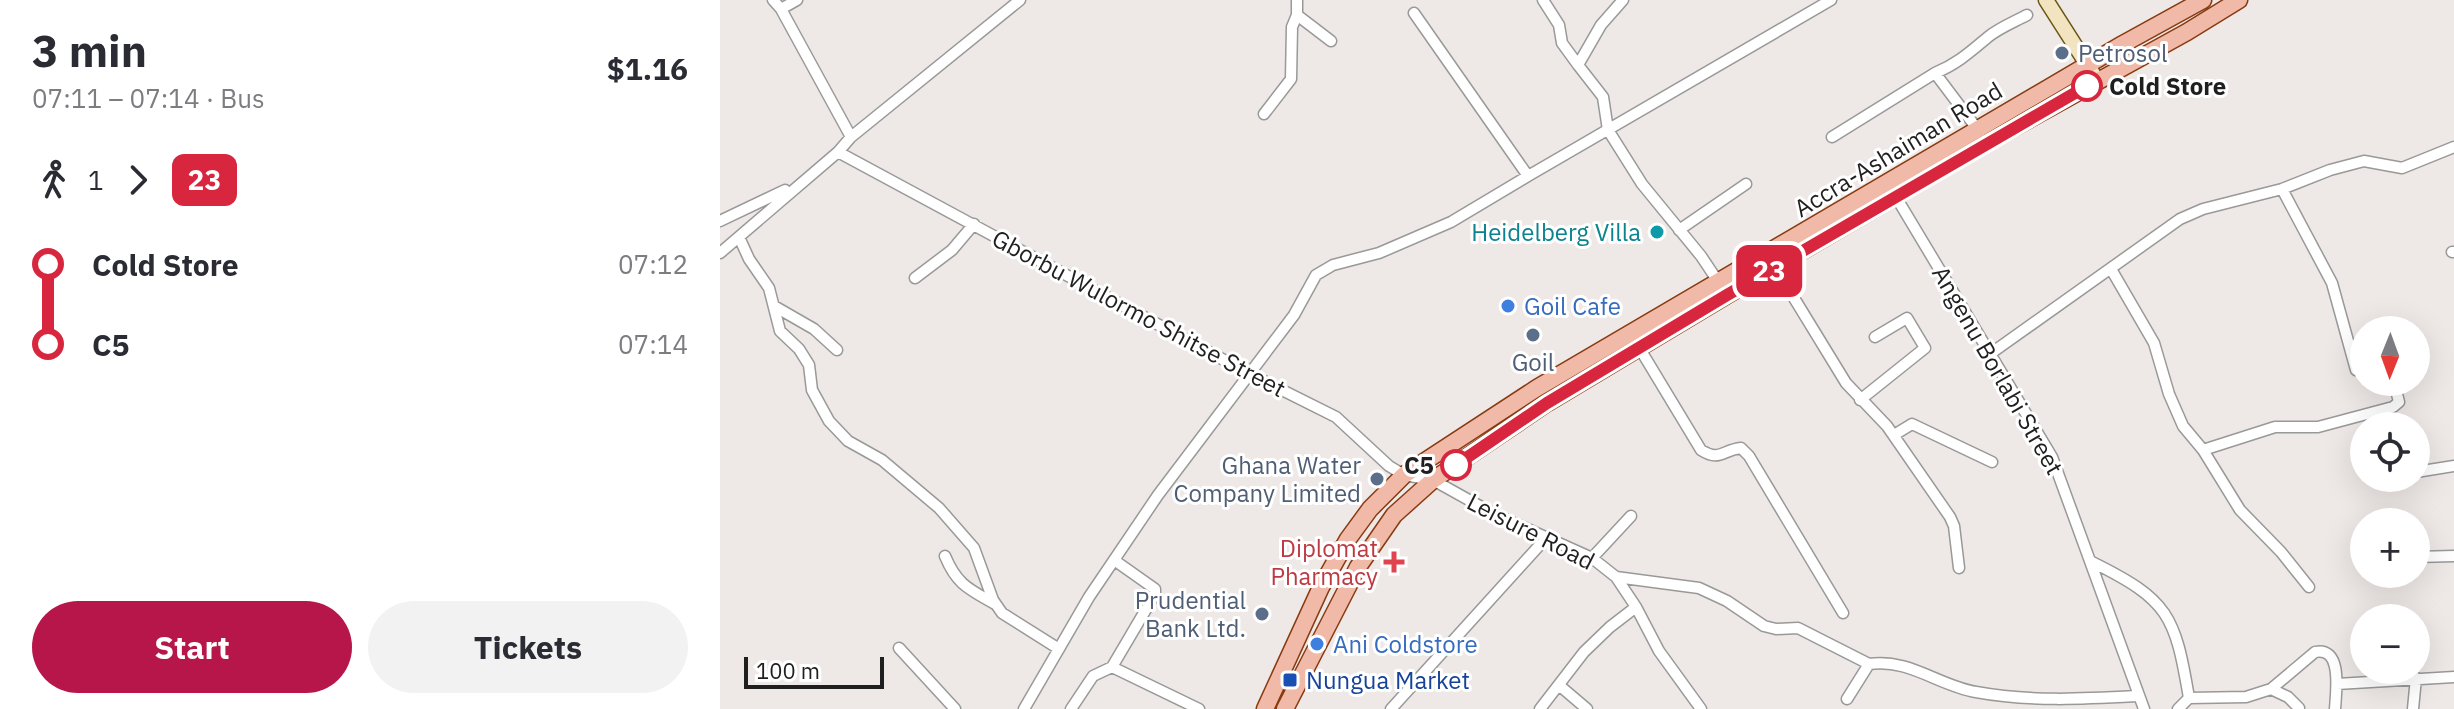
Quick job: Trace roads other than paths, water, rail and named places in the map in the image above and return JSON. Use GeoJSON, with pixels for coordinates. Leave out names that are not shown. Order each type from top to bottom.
{"type":"FeatureCollection","features":[{"type":"Feature","properties":{"kind":"main road","name":"Accra-Ashaiman Road"},"geometry":{"type":"LineString","coordinates":[[1265,709],[1321,587],[1348,539],[1370,509],[1404,475],[1537,388],[2203,0]]}},
{"type":"Feature","properties":{"kind":"main road","name":"Accra-Ashaiman Road"},"geometry":{"type":"LineString","coordinates":[[1285,709],[1358,567],[1394,515],[1433,480],[1547,403],[1775,267],[2239,0]]}},
{"type":"Feature","properties":{"kind":"street"},"geometry":{"type":"LineString","coordinates":[[773,0],[781,9],[851,137]]}},
{"type":"Feature","properties":{"kind":"street"},"geometry":{"type":"LineString","coordinates":[[781,9],[797,0]]}},
{"type":"Feature","properties":{"kind":"street"},"geometry":{"type":"LineString","coordinates":[[720,253],[838,152],[851,137],[1020,0]]}},
{"type":"Feature","properties":{"kind":"street"},"geometry":{"type":"LineString","coordinates":[[1264,114],[1291,79],[1292,27],[1297,15],[1297,0]]}},
{"type":"Feature","properties":{"kind":"street"},"geometry":{"type":"LineString","coordinates":[[1543,0],[1559,25],[1562,43],[1603,97],[1608,130],[1642,184],[1719,283]]}},
{"type":"Feature","properties":{"kind":"street"},"geometry":{"type":"LineString","coordinates":[[1578,65],[1601,25],[1623,0]]}},
{"type":"Feature","properties":{"kind":"street"},"geometry":{"type":"LineString","coordinates":[[1024,709],[1089,597],[1158,495],[1294,315],[1316,275],[1322,270],[1379,253],[1451,222],[1831,0]]}},
{"type":"Feature","properties":{"kind":"street"},"geometry":{"type":"LineString","coordinates":[[2048,1],[2097,80]]}},
{"type":"Feature","properties":{"kind":"street"},"geometry":{"type":"LineString","coordinates":[[1414,13],[1528,176]]}},
{"type":"Feature","properties":{"kind":"street"},"geometry":{"type":"LineString","coordinates":[[1297,15],[1331,41]]}},
{"type":"Feature","properties":{"kind":"street"},"geometry":{"type":"LineString","coordinates":[[1832,137],[1935,73],[1970,55],[1989,36],[2027,15]]}},
{"type":"Feature","properties":{"kind":"street"},"geometry":{"type":"LineString","coordinates":[[1935,73],[1978,130]]}},
{"type":"Feature","properties":{"kind":"street"},"geometry":{"type":"LineString","coordinates":[[1990,354],[2180,219],[2203,209],[2282,189],[2330,170],[2364,161],[2402,168],[2454,147]]}},
{"type":"Feature","properties":{"kind":"street","name":"Gborbu Wulormo Shitse Street"},"geometry":{"type":"LineString","coordinates":[[838,152],[1248,373],[1336,417],[1389,466],[1404,475],[1433,480]]}},
{"type":"Feature","properties":{"kind":"street"},"geometry":{"type":"LineString","coordinates":[[720,221],[798,184]]}},
{"type":"Feature","properties":{"kind":"street"},"geometry":{"type":"LineString","coordinates":[[1679,230],[1746,184]]}},
{"type":"Feature","properties":{"kind":"street"},"geometry":{"type":"LineString","coordinates":[[2282,189],[2332,283],[2350,348]]}},
{"type":"Feature","properties":{"kind":"street","name":"Angenu Borlabi Street"},"geometry":{"type":"LineString","coordinates":[[1896,197],[2052,457],[2144,709]]}},
{"type":"Feature","properties":{"kind":"street"},"geometry":{"type":"LineString","coordinates":[[915,278],[952,250],[974,224]]}},
{"type":"Feature","properties":{"kind":"street"},"geometry":{"type":"LineString","coordinates":[[739,237],[749,259],[765,280],[780,331],[799,349],[809,365],[812,390],[829,421],[848,441],[882,460],[945,514],[974,548],[995,604],[1002,613],[1059,649]]}},
{"type":"Feature","properties":{"kind":"street"},"geometry":{"type":"LineString","coordinates":[[1775,267],[1846,383],[1894,435],[1950,517],[1959,568]]}},
{"type":"Feature","properties":{"kind":"street"},"geometry":{"type":"LineString","coordinates":[[2111,269],[2154,343],[2169,394],[2183,426],[2203,450],[2240,510],[2281,552],[2309,587]]}},
{"type":"Feature","properties":{"kind":"street"},"geometry":{"type":"LineString","coordinates":[[774,306],[814,329],[837,350]]}},
{"type":"Feature","properties":{"kind":"street"},"geometry":{"type":"LineString","coordinates":[[1860,400],[1925,348],[1907,318],[1875,337]]}},
{"type":"Feature","properties":{"kind":"street"},"geometry":{"type":"LineString","coordinates":[[1640,349],[1701,450],[1711,456],[1741,448],[1749,456],[1843,613]]}},
{"type":"Feature","properties":{"kind":"street"},"geometry":{"type":"LineString","coordinates":[[2203,450],[2275,427],[2318,427],[2393,407],[2399,402],[2398,396]]}},
{"type":"Feature","properties":{"kind":"street"},"geometry":{"type":"LineString","coordinates":[[1894,435],[1912,424],[1992,462]]}},
{"type":"Feature","properties":{"kind":"street"},"geometry":{"type":"LineString","coordinates":[[2430,470],[2454,466]]}},
{"type":"Feature","properties":{"kind":"street","name":"Leisure Road"},"geometry":{"type":"LineString","coordinates":[[1433,480],[1494,514],[1592,558],[1616,577],[1659,651],[1701,709]]}},
{"type":"Feature","properties":{"kind":"street"},"geometry":{"type":"LineString","coordinates":[[1592,558],[1631,516]]}},
{"type":"Feature","properties":{"kind":"street"},"geometry":{"type":"LineString","coordinates":[[1391,709],[1547,537]]}},
{"type":"Feature","properties":{"kind":"street"},"geometry":{"type":"LineString","coordinates":[[945,556],[951,571],[965,588],[995,604]]}},
{"type":"Feature","properties":{"kind":"street"},"geometry":{"type":"LineString","coordinates":[[2430,557],[2454,556]]}},
{"type":"Feature","properties":{"kind":"street"},"geometry":{"type":"LineString","coordinates":[[1071,709],[1093,676],[1112,667],[1155,594],[1155,589],[1147,582],[1114,560]]}},
{"type":"Feature","properties":{"kind":"street"},"geometry":{"type":"LineString","coordinates":[[2092,562],[2161,606],[2174,626],[2181,647],[2189,698]]}},
{"type":"Feature","properties":{"kind":"street"},"geometry":{"type":"LineString","coordinates":[[1616,577],[1699,588],[1727,601],[1764,626],[1798,628],[1869,664],[1887,661],[1910,667],[1972,692],[2021,699],[2138,696]]}},
{"type":"Feature","properties":{"kind":"street"},"geometry":{"type":"LineString","coordinates":[[1540,709],[1584,652],[1636,607]]}},
{"type":"Feature","properties":{"kind":"street"},"geometry":{"type":"LineString","coordinates":[[899,648],[955,709]]}},
{"type":"Feature","properties":{"kind":"street"},"geometry":{"type":"LineString","coordinates":[[2178,709],[2189,698],[2246,697],[2271,689],[2321,650],[2332,657],[2337,684],[2335,709]]}},
{"type":"Feature","properties":{"kind":"street"},"geometry":{"type":"LineString","coordinates":[[1847,699],[1869,664]]}},
{"type":"Feature","properties":{"kind":"street"},"geometry":{"type":"LineString","coordinates":[[1112,667],[1199,709]]}},
{"type":"Feature","properties":{"kind":"street"},"geometry":{"type":"LineString","coordinates":[[2430,678],[2454,677]]}},
{"type":"Feature","properties":{"kind":"street"},"geometry":{"type":"LineString","coordinates":[[2337,684],[2350,683]]}},
{"type":"Feature","properties":{"kind":"street"},"geometry":{"type":"LineString","coordinates":[[2413,709],[2415,684]]}},
{"type":"Feature","properties":{"kind":"street"},"geometry":{"type":"LineString","coordinates":[[1560,686],[1587,709]]}},
{"type":"Feature","properties":{"kind":"street"},"geometry":{"type":"LineString","coordinates":[[2271,689],[2288,697],[2299,708]]}},
{"type":"Feature","properties":{"kind":"street"},"geometry":{"type":"LineString","coordinates":[[2216,699],[2223,709]]}},
{"type":"Feature","properties":{"kind":"place","name":"Petrosol"},"geometry":{"type":"Point","coordinates":[2062,53]}},
{"type":"Feature","properties":{"kind":"place","name":"Cold Store"},"geometry":{"type":"Point","coordinates":[2087,86]}},
{"type":"Feature","properties":{"kind":"place","name":"Heidelberg Villa"},"geometry":{"type":"Point","coordinates":[1657,232]}},
{"type":"Feature","properties":{"kind":"place","name":"Goil Cafe"},"geometry":{"type":"Point","coordinates":[1508,306]}},
{"type":"Feature","properties":{"kind":"place","name":"Goil"},"geometry":{"type":"Point","coordinates":[1533,335]}},
{"type":"Feature","properties":{"kind":"place","name":"C5"},"geometry":{"type":"Point","coordinates":[1456,465]}},
{"type":"Feature","properties":{"kind":"place","name":"Ghana Water Company Limited"},"geometry":{"type":"Point","coordinates":[1377,479]}},
{"type":"Feature","properties":{"kind":"place","name":"Diplomat Pharmacy"},"geometry":{"type":"Point","coordinates":[1394,562]}},
{"type":"Feature","properties":{"kind":"place","name":"Prudential Bank Ltd."},"geometry":{"type":"Point","coordinates":[1262,614]}},
{"type":"Feature","properties":{"kind":"place","name":"Ani Coldstore"},"geometry":{"type":"Point","coordinates":[1317,644]}},
{"type":"Feature","properties":{"kind":"place","name":"Nungua Market"},"geometry":{"type":"Point","coordinates":[1290,680]}}]}
